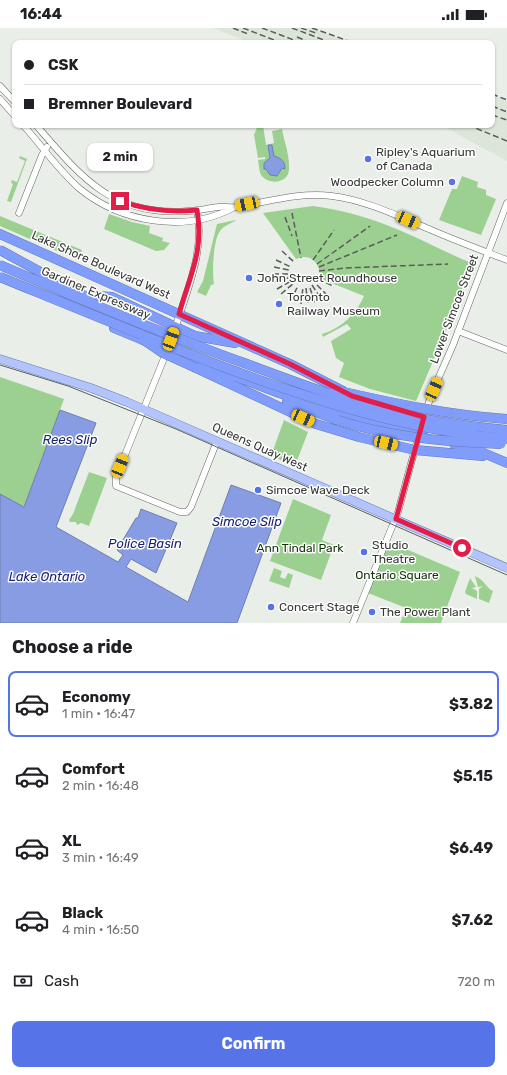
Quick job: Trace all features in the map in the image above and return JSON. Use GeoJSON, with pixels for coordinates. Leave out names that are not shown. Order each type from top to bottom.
{"type":"FeatureCollection","features":[{"type":"Feature","properties":{"kind":"highway","name":"Lake Shore Boulevard West"},"geometry":{"type":"LineString","coordinates":[[0,234],[290,364],[352,396],[424,417],[507,430]]}},
{"type":"Feature","properties":{"kind":"highway"},"geometry":{"type":"LineString","coordinates":[[0,250],[62,282],[113,314]]}},
{"type":"Feature","properties":{"kind":"highway","name":"Gardiner Expressway"},"geometry":{"type":"LineString","coordinates":[[0,265],[113,314],[321,391],[388,411],[459,425],[507,430]]}},
{"type":"Feature","properties":{"kind":"highway"},"geometry":{"type":"LineString","coordinates":[[0,273],[63,299],[117,330],[279,394],[389,427],[474,449],[507,463]]}},
{"type":"Feature","properties":{"kind":"highway","name":"Gardiner Expressway"},"geometry":{"type":"LineString","coordinates":[[0,277],[129,331],[283,389],[360,413],[435,430],[507,439]]}},
{"type":"Feature","properties":{"kind":"highway"},"geometry":{"type":"LineString","coordinates":[[63,299],[98,296],[112,297],[175,328],[195,336],[254,348]]}},
{"type":"Feature","properties":{"kind":"highway"},"geometry":{"type":"LineString","coordinates":[[129,331],[163,353],[316,424],[359,437],[414,450],[491,456]]}},
{"type":"Feature","properties":{"kind":"highway"},"geometry":{"type":"LineString","coordinates":[[192,360],[306,409],[356,426],[414,438],[507,444]]}},
{"type":"Feature","properties":{"kind":"highway"},"geometry":{"type":"LineString","coordinates":[[289,380],[399,405],[448,413],[507,419]]}},
{"type":"Feature","properties":{"kind":"main road","name":"Queens Quay West"},"geometry":{"type":"LineString","coordinates":[[0,359],[91,388],[143,409],[507,568]]}},
{"type":"Feature","properties":{"kind":"street"},"geometry":{"type":"LineString","coordinates":[[0,86],[12,99]]}},
{"type":"Feature","properties":{"kind":"street"},"geometry":{"type":"LineString","coordinates":[[0,99],[12,113]]}},
{"type":"Feature","properties":{"kind":"street"},"geometry":{"type":"LineString","coordinates":[[26,128],[79,188],[103,205],[117,211],[143,219],[175,222],[221,214],[234,207]]}},
{"type":"Feature","properties":{"kind":"street"},"geometry":{"type":"LineString","coordinates":[[39,128],[83,178],[114,198],[150,210],[172,212],[219,206],[234,207],[297,195],[340,197],[357,201],[398,216],[507,260]]}},
{"type":"Feature","properties":{"kind":"street"},"geometry":{"type":"LineString","coordinates":[[19,213],[45,150],[52,144]]}},
{"type":"Feature","properties":{"kind":"street","name":"Lower Simcoe Street"},"geometry":{"type":"LineString","coordinates":[[353,623],[396,519],[414,450],[431,395],[458,332],[507,203]]}},
{"type":"Feature","properties":{"kind":"street"},"geometry":{"type":"LineString","coordinates":[[197,210],[198,257],[167,351],[116,477],[116,486],[184,513],[191,507],[203,472],[217,441]]}},
{"type":"Feature","properties":{"kind":"street"},"geometry":{"type":"LineString","coordinates":[[458,332],[507,350]]}},
{"type":"Feature","properties":{"kind":"shaded area"},"geometry":{"type":"Polygon","coordinates":[[[213,28],[311,28],[342,40],[243,40],[213,28]]]}},
{"type":"Feature","properties":{"kind":"shaded area"},"geometry":{"type":"Polygon","coordinates":[[[495,97],[507,101],[507,161],[446,128],[495,128],[495,97]]]}},
{"type":"Feature","properties":{"kind":"green space"},"geometry":{"type":"Polygon","coordinates":[[[257,128],[263,128],[266,145],[274,143],[272,131],[282,129],[289,164],[288,174],[286,177],[282,180],[273,182],[264,178],[259,170],[258,160],[265,159],[265,157],[258,158],[254,135],[257,128]],[[272,145],[268,146],[270,158],[267,171],[277,176],[282,168],[285,168],[284,163],[279,158],[274,157],[272,145]]]}},
{"type":"Feature","properties":{"kind":"green space"},"geometry":{"type":"Polygon","coordinates":[[[20,156],[27,159],[11,202],[7,201],[13,184],[11,183],[12,180],[17,182],[25,161],[19,158],[20,156]]]}},
{"type":"Feature","properties":{"kind":"green space"},"geometry":{"type":"Polygon","coordinates":[[[462,176],[478,182],[477,187],[486,190],[486,195],[496,199],[481,235],[439,220],[452,189],[457,189],[462,176]]]}},
{"type":"Feature","properties":{"kind":"green space"},"geometry":{"type":"Polygon","coordinates":[[[313,206],[346,212],[378,222],[472,263],[446,331],[416,401],[370,389],[339,377],[344,363],[336,358],[331,341],[351,329],[347,324],[323,337],[322,334],[336,328],[348,320],[361,303],[364,296],[319,278],[319,268],[317,264],[310,258],[306,257],[296,259],[263,213],[313,206]]]}},
{"type":"Feature","properties":{"kind":"green space"},"geometry":{"type":"Polygon","coordinates":[[[109,214],[132,222],[150,226],[149,233],[163,238],[162,241],[170,243],[164,250],[156,251],[104,229],[109,214]]]}},
{"type":"Feature","properties":{"kind":"green space"},"geometry":{"type":"Polygon","coordinates":[[[0,216],[82,250],[78,260],[0,226],[0,216]]]}},
{"type":"Feature","properties":{"kind":"green space"},"geometry":{"type":"Polygon","coordinates":[[[236,220],[223,227],[218,235],[214,257],[214,284],[211,285],[206,296],[197,292],[203,281],[217,224],[236,220]]]}},
{"type":"Feature","properties":{"kind":"green space"},"geometry":{"type":"Polygon","coordinates":[[[0,377],[64,399],[24,507],[0,494],[0,377]]]}},
{"type":"Feature","properties":{"kind":"green space"},"geometry":{"type":"Polygon","coordinates":[[[284,420],[308,432],[295,466],[271,456],[284,420]]]}},
{"type":"Feature","properties":{"kind":"green space"},"geometry":{"type":"Polygon","coordinates":[[[89,472],[107,478],[89,526],[81,523],[77,525],[76,522],[70,522],[69,520],[73,514],[89,472]]]}},
{"type":"Feature","properties":{"kind":"green space","name":"Ann Tindal Park"},"geometry":{"type":"Polygon","coordinates":[[[293,499],[331,515],[322,540],[334,545],[321,580],[270,561],[293,499]]]}},
{"type":"Feature","properties":{"kind":"green space","name":"Ontario Square"},"geometry":{"type":"Polygon","coordinates":[[[387,541],[460,572],[441,623],[400,623],[406,608],[368,593],[387,541]]]}},
{"type":"Feature","properties":{"kind":"green space"},"geometry":{"type":"Polygon","coordinates":[[[274,568],[282,571],[280,577],[285,579],[288,573],[293,575],[289,588],[269,581],[274,568]]]}},
{"type":"Feature","properties":{"kind":"green space"},"geometry":{"type":"Polygon","coordinates":[[[475,576],[493,591],[489,603],[479,599],[479,589],[483,586],[478,587],[475,576]]]}},
{"type":"Feature","properties":{"kind":"green space"},"geometry":{"type":"Polygon","coordinates":[[[470,578],[476,587],[472,588],[477,591],[477,599],[466,594],[465,592],[470,578]]]}},
{"type":"Feature","properties":{"kind":"water"},"geometry":{"type":"Polygon","coordinates":[[[268,145],[272,145],[274,156],[281,159],[284,164],[285,169],[282,168],[277,176],[270,175],[266,169],[264,169],[264,163],[270,158],[268,145]]]}},
{"type":"Feature","properties":{"kind":"water","name":"Lake Ontario"},"geometry":{"type":"Polygon","coordinates":[[[60,410],[96,423],[56,527],[118,562],[123,555],[117,550],[136,518],[138,518],[141,509],[177,523],[156,573],[131,559],[126,567],[188,602],[231,485],[281,503],[237,623],[0,623],[0,494],[24,507],[60,410]]]}},
{"type":"Feature","properties":{"kind":"tram line"},"geometry":{"type":"LineString","coordinates":[[0,365],[68,386],[176,429],[507,575]]}},
{"type":"Feature","properties":{"kind":"railway"},"geometry":{"type":"LineString","coordinates":[[233,28],[248,34]]}},
{"type":"Feature","properties":{"kind":"railway"},"geometry":{"type":"LineString","coordinates":[[243,28],[274,40]]}},
{"type":"Feature","properties":{"kind":"railway"},"geometry":{"type":"LineString","coordinates":[[262,28],[294,40]]}},
{"type":"Feature","properties":{"kind":"railway"},"geometry":{"type":"LineString","coordinates":[[292,28],[324,40]]}},
{"type":"Feature","properties":{"kind":"railway"},"geometry":{"type":"LineString","coordinates":[[301,28],[316,33]]}},
{"type":"Feature","properties":{"kind":"railway"},"geometry":{"type":"LineString","coordinates":[[312,28],[346,40]]}},
{"type":"Feature","properties":{"kind":"railway"},"geometry":{"type":"LineString","coordinates":[[297,37],[304,40]]}},
{"type":"Feature","properties":{"kind":"railway"},"geometry":{"type":"LineString","coordinates":[[495,95],[507,100]]}},
{"type":"Feature","properties":{"kind":"railway"},"geometry":{"type":"LineString","coordinates":[[495,107],[507,112]]}},
{"type":"Feature","properties":{"kind":"railway"},"geometry":{"type":"LineString","coordinates":[[495,116],[507,120]]}},
{"type":"Feature","properties":{"kind":"railway"},"geometry":{"type":"LineString","coordinates":[[475,128],[507,141]]}},
{"type":"Feature","properties":{"kind":"railway"},"geometry":{"type":"LineString","coordinates":[[292,213],[301,258]]}},
{"type":"Feature","properties":{"kind":"railway"},"geometry":{"type":"LineString","coordinates":[[285,217],[292,236]]}},
{"type":"Feature","properties":{"kind":"railway"},"geometry":{"type":"LineString","coordinates":[[317,264],[370,226]]}},
{"type":"Feature","properties":{"kind":"railway"},"geometry":{"type":"LineString","coordinates":[[313,260],[334,230]]}},
{"type":"Feature","properties":{"kind":"railway"},"geometry":{"type":"LineString","coordinates":[[319,267],[397,235]]}},
{"type":"Feature","properties":{"kind":"railway"},"geometry":{"type":"LineString","coordinates":[[282,251],[294,262]]}},
{"type":"Feature","properties":{"kind":"railway"},"geometry":{"type":"LineString","coordinates":[[276,260],[291,267]]}},
{"type":"Feature","properties":{"kind":"railway"},"geometry":{"type":"LineString","coordinates":[[319,271],[345,268],[448,264]]}},
{"type":"Feature","properties":{"kind":"railway"},"geometry":{"type":"LineString","coordinates":[[274,267],[289,270]]}},
{"type":"Feature","properties":{"kind":"railway"},"geometry":{"type":"LineString","coordinates":[[273,274],[290,274]]}},
{"type":"Feature","properties":{"kind":"railway"},"geometry":{"type":"LineString","coordinates":[[274,282],[291,277]]}},
{"type":"Feature","properties":{"kind":"railway"},"geometry":{"type":"LineString","coordinates":[[318,279],[333,286]]}},
{"type":"Feature","properties":{"kind":"railway"},"geometry":{"type":"LineString","coordinates":[[277,289],[291,281]]}},
{"type":"Feature","properties":{"kind":"railway"},"geometry":{"type":"LineString","coordinates":[[281,294],[294,283]]}},
{"type":"Feature","properties":{"kind":"railway"},"geometry":{"type":"LineString","coordinates":[[312,285],[322,300]]}},
{"type":"Feature","properties":{"kind":"railway"},"geometry":{"type":"LineString","coordinates":[[317,285],[327,295]]}},
{"type":"Feature","properties":{"kind":"railway"},"geometry":{"type":"LineString","coordinates":[[290,301],[298,286]]}},
{"type":"Feature","properties":{"kind":"railway"},"geometry":{"type":"LineString","coordinates":[[301,304],[303,287]]}},
{"type":"Feature","properties":{"kind":"railway"},"geometry":{"type":"LineString","coordinates":[[306,288],[308,305]]}},
{"type":"Feature","properties":{"kind":"railway"},"geometry":{"type":"LineString","coordinates":[[310,288],[315,303]]}},
{"type":"Feature","properties":{"kind":"place","name":"Ripley's Aquarium of Canada"},"geometry":{"type":"Point","coordinates":[368,159]}},
{"type":"Feature","properties":{"kind":"place","name":"Woodpecker Column"},"geometry":{"type":"Point","coordinates":[452,182]}},
{"type":"Feature","properties":{"kind":"place","name":"John Street Roundhouse"},"geometry":{"type":"Point","coordinates":[249,278]}},
{"type":"Feature","properties":{"kind":"place","name":"Toronto Railway Museum"},"geometry":{"type":"Point","coordinates":[279,304]}},
{"type":"Feature","properties":{"kind":"place","name":"Simcoe Wave Deck"},"geometry":{"type":"Point","coordinates":[258,490]}},
{"type":"Feature","properties":{"kind":"place","name":"Studio Theatre"},"geometry":{"type":"Point","coordinates":[364,552]}},
{"type":"Feature","properties":{"kind":"place","name":"Concert Stage"},"geometry":{"type":"Point","coordinates":[271,607]}},
{"type":"Feature","properties":{"kind":"place","name":"The Power Plant"},"geometry":{"type":"Point","coordinates":[372,612]}},
{"type":"Feature","properties":{"kind":"route"},"geometry":{"type":"LineString","coordinates":[[120,201],[158,211],[172,212],[197,210],[199,226],[198,257],[179,314],[290,364],[352,396],[424,417],[396,519],[462,548]]}},
{"type":"Feature","properties":{"kind":"water label","name":"Rees Slip"},"geometry":{"type":"Point","coordinates":[70,439]}},
{"type":"Feature","properties":{"kind":"water label","name":"Simcoe Slip"},"geometry":{"type":"Point","coordinates":[247,521]}},
{"type":"Feature","properties":{"kind":"water label","name":"Police Basin"},"geometry":{"type":"Point","coordinates":[145,543]}}]}
